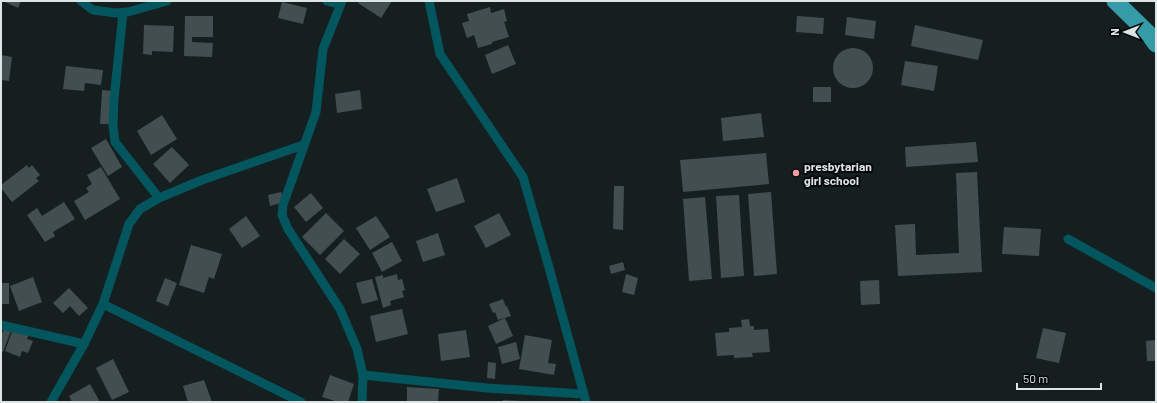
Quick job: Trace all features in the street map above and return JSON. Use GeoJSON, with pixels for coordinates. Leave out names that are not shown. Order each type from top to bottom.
{"type":"FeatureCollection","features":[{"type":"Feature","properties":{"kind":"highway"},"geometry":{"type":"LineString","coordinates":[[1116,1],[1148,33],[1156,44]]}},
{"type":"Feature","properties":{"kind":"street"},"geometry":{"type":"LineString","coordinates":[[81,1],[93,10],[116,14],[167,1]]}},
{"type":"Feature","properties":{"kind":"street"},"geometry":{"type":"LineString","coordinates":[[327,1],[341,2],[323,49],[316,112],[283,205],[282,215],[288,229],[340,309],[357,349],[363,375],[362,402]]}},
{"type":"Feature","properties":{"kind":"street"},"geometry":{"type":"LineString","coordinates":[[363,375],[585,398],[523,176],[440,54],[429,1]]}},
{"type":"Feature","properties":{"kind":"street"},"geometry":{"type":"LineString","coordinates":[[123,12],[114,99],[113,125],[115,142],[159,198]]}},
{"type":"Feature","properties":{"kind":"street"},"geometry":{"type":"LineString","coordinates":[[51,402],[84,344],[103,304],[129,224],[140,209],[159,198],[202,180],[304,145]]}},
{"type":"Feature","properties":{"kind":"street"},"geometry":{"type":"LineString","coordinates":[[1068,239],[1156,288]]}},
{"type":"Feature","properties":{"kind":"street"},"geometry":{"type":"LineString","coordinates":[[103,304],[301,402]]}},
{"type":"Feature","properties":{"kind":"street"},"geometry":{"type":"LineString","coordinates":[[1,325],[84,344]]}},
{"type":"Feature","properties":{"kind":"building"},"geometry":{"type":"Polygon","coordinates":[[[3,1],[21,1],[18,8],[3,1]]]}},
{"type":"Feature","properties":{"kind":"building"},"geometry":{"type":"Polygon","coordinates":[[[359,1],[392,1],[381,18],[358,3],[359,1]]]}},
{"type":"Feature","properties":{"kind":"building"},"geometry":{"type":"Polygon","coordinates":[[[282,2],[307,8],[303,24],[278,18],[282,2]]]}},
{"type":"Feature","properties":{"kind":"building"},"geometry":{"type":"Polygon","coordinates":[[[490,7],[491,13],[504,9],[507,21],[504,22],[509,37],[478,48],[474,35],[467,38],[462,23],[469,21],[467,14],[490,7]]]}},
{"type":"Feature","properties":{"kind":"building"},"geometry":{"type":"Polygon","coordinates":[[[185,16],[213,16],[213,37],[192,37],[192,42],[213,43],[212,57],[184,56],[185,16]]]}},
{"type":"Feature","properties":{"kind":"building"},"geometry":{"type":"Polygon","coordinates":[[[797,16],[824,18],[823,34],[796,32],[797,16]]]}},
{"type":"Feature","properties":{"kind":"building"},"geometry":{"type":"Polygon","coordinates":[[[847,17],[876,21],[874,39],[845,35],[847,17]]]}},
{"type":"Feature","properties":{"kind":"building"},"geometry":{"type":"Polygon","coordinates":[[[144,25],[174,26],[173,52],[152,51],[152,55],[143,54],[144,25]]]}},
{"type":"Feature","properties":{"kind":"building"},"geometry":{"type":"Polygon","coordinates":[[[915,25],[983,40],[978,60],[911,46],[915,25]]]}},
{"type":"Feature","properties":{"kind":"building"},"geometry":{"type":"Polygon","coordinates":[[[508,45],[516,64],[492,74],[485,55],[508,45]]]}},
{"type":"Feature","properties":{"kind":"building"},"geometry":{"type":"Polygon","coordinates":[[[849,48],[857,48],[864,51],[870,57],[873,68],[870,79],[864,85],[857,88],[849,88],[842,85],[836,79],[833,72],[833,64],[836,57],[842,51],[849,48]]]}},
{"type":"Feature","properties":{"kind":"building"},"geometry":{"type":"Polygon","coordinates":[[[1,55],[12,57],[9,81],[1,80],[1,55]]]}},
{"type":"Feature","properties":{"kind":"building"},"geometry":{"type":"Polygon","coordinates":[[[905,61],[938,66],[934,91],[901,85],[905,61]]]}},
{"type":"Feature","properties":{"kind":"building"},"geometry":{"type":"Polygon","coordinates":[[[66,66],[103,70],[101,85],[85,83],[84,91],[63,89],[66,66]]]}},
{"type":"Feature","properties":{"kind":"building"},"geometry":{"type":"Polygon","coordinates":[[[813,87],[831,87],[831,102],[813,102],[813,87]]]}},
{"type":"Feature","properties":{"kind":"building"},"geometry":{"type":"Polygon","coordinates":[[[102,90],[112,91],[110,124],[100,124],[102,90]]]}},
{"type":"Feature","properties":{"kind":"building"},"geometry":{"type":"Polygon","coordinates":[[[360,90],[362,109],[337,113],[335,94],[360,90]]]}},
{"type":"Feature","properties":{"kind":"building"},"geometry":{"type":"Polygon","coordinates":[[[761,113],[764,137],[723,141],[721,118],[761,113]]]}},
{"type":"Feature","properties":{"kind":"building"},"geometry":{"type":"Polygon","coordinates":[[[162,115],[177,139],[151,155],[137,131],[162,115]]]}},
{"type":"Feature","properties":{"kind":"building"},"geometry":{"type":"Polygon","coordinates":[[[106,139],[122,167],[108,176],[91,148],[106,139]]]}},
{"type":"Feature","properties":{"kind":"building"},"geometry":{"type":"Polygon","coordinates":[[[976,142],[978,162],[906,167],[905,147],[976,142]]]}},
{"type":"Feature","properties":{"kind":"building"},"geometry":{"type":"Polygon","coordinates":[[[172,147],[189,165],[170,183],[153,164],[172,147]]]}},
{"type":"Feature","properties":{"kind":"building"},"geometry":{"type":"Polygon","coordinates":[[[766,153],[769,184],[683,192],[680,160],[766,153]]]}},
{"type":"Feature","properties":{"kind":"building"},"geometry":{"type":"Polygon","coordinates":[[[27,165],[29,168],[32,165],[40,175],[36,178],[39,181],[12,202],[1,188],[1,185],[27,165]]]}},
{"type":"Feature","properties":{"kind":"building"},"geometry":{"type":"Polygon","coordinates":[[[101,167],[120,199],[85,220],[74,201],[89,192],[86,188],[92,184],[87,175],[101,167]]]}},
{"type":"Feature","properties":{"kind":"building"},"geometry":{"type":"Polygon","coordinates":[[[977,172],[982,272],[898,276],[895,225],[915,224],[916,255],[959,253],[956,173],[977,172]]]}},
{"type":"Feature","properties":{"kind":"building"},"geometry":{"type":"Polygon","coordinates":[[[457,178],[465,202],[436,212],[427,189],[457,178]]]}},
{"type":"Feature","properties":{"kind":"building"},"geometry":{"type":"Polygon","coordinates":[[[614,186],[624,186],[623,230],[613,229],[614,186]]]}},
{"type":"Feature","properties":{"kind":"building"},"geometry":{"type":"Polygon","coordinates":[[[281,192],[284,202],[270,206],[268,195],[281,192]]]}},
{"type":"Feature","properties":{"kind":"building"},"geometry":{"type":"Polygon","coordinates":[[[771,192],[777,274],[754,276],[748,194],[771,192]]]}},
{"type":"Feature","properties":{"kind":"building"},"geometry":{"type":"Polygon","coordinates":[[[311,193],[323,208],[306,222],[294,207],[311,193]]]}},
{"type":"Feature","properties":{"kind":"building"},"geometry":{"type":"Polygon","coordinates":[[[739,195],[744,276],[721,278],[716,196],[739,195]]]}},
{"type":"Feature","properties":{"kind":"building"},"geometry":{"type":"Polygon","coordinates":[[[705,197],[712,279],[689,281],[683,199],[705,197]]]}},
{"type":"Feature","properties":{"kind":"building"},"geometry":{"type":"Polygon","coordinates":[[[64,202],[75,219],[53,232],[55,236],[45,242],[27,215],[37,208],[42,216],[64,202]]]}},
{"type":"Feature","properties":{"kind":"building"},"geometry":{"type":"Polygon","coordinates":[[[326,213],[344,231],[320,255],[302,237],[326,213]]]}},
{"type":"Feature","properties":{"kind":"building"},"geometry":{"type":"Polygon","coordinates":[[[499,213],[511,235],[486,248],[474,226],[499,213]]]}},
{"type":"Feature","properties":{"kind":"building"},"geometry":{"type":"Polygon","coordinates":[[[246,216],[260,236],[242,248],[229,229],[246,216]]]}},
{"type":"Feature","properties":{"kind":"building"},"geometry":{"type":"Polygon","coordinates":[[[376,216],[390,237],[370,250],[356,228],[376,216]]]}},
{"type":"Feature","properties":{"kind":"building"},"geometry":{"type":"Polygon","coordinates":[[[1004,227],[1041,229],[1039,256],[1002,254],[1004,227]]]}},
{"type":"Feature","properties":{"kind":"building"},"geometry":{"type":"Polygon","coordinates":[[[438,233],[445,255],[423,262],[416,241],[438,233]]]}},
{"type":"Feature","properties":{"kind":"building"},"geometry":{"type":"Polygon","coordinates":[[[344,239],[360,254],[340,274],[325,259],[344,239]]]}},
{"type":"Feature","properties":{"kind":"building"},"geometry":{"type":"Polygon","coordinates":[[[392,242],[402,261],[382,272],[372,253],[392,242]]]}},
{"type":"Feature","properties":{"kind":"building"},"geometry":{"type":"Polygon","coordinates":[[[191,245],[222,254],[214,279],[209,277],[204,293],[179,285],[191,245]]]}},
{"type":"Feature","properties":{"kind":"building"},"geometry":{"type":"Polygon","coordinates":[[[623,262],[625,270],[611,274],[609,266],[623,262]]]}},
{"type":"Feature","properties":{"kind":"building"},"geometry":{"type":"Polygon","coordinates":[[[397,274],[398,280],[402,279],[405,290],[402,291],[404,297],[390,301],[391,305],[383,308],[375,277],[383,275],[383,278],[397,274]]]}},
{"type":"Feature","properties":{"kind":"building"},"geometry":{"type":"Polygon","coordinates":[[[626,274],[638,278],[634,295],[622,292],[626,274]]]}},
{"type":"Feature","properties":{"kind":"building"},"geometry":{"type":"Polygon","coordinates":[[[33,277],[42,302],[19,311],[10,286],[33,277]]]}},
{"type":"Feature","properties":{"kind":"building"},"geometry":{"type":"Polygon","coordinates":[[[165,278],[177,283],[168,306],[156,301],[165,278]]]}},
{"type":"Feature","properties":{"kind":"building"},"geometry":{"type":"Polygon","coordinates":[[[372,279],[378,300],[362,304],[356,283],[372,279]]]}},
{"type":"Feature","properties":{"kind":"building"},"geometry":{"type":"Polygon","coordinates":[[[879,280],[880,304],[861,305],[860,281],[879,280]]]}},
{"type":"Feature","properties":{"kind":"building"},"geometry":{"type":"Polygon","coordinates":[[[1,283],[9,283],[9,304],[1,304],[1,283]]]}},
{"type":"Feature","properties":{"kind":"building"},"geometry":{"type":"Polygon","coordinates":[[[69,288],[88,308],[79,316],[70,306],[63,313],[53,303],[69,288]]]}},
{"type":"Feature","properties":{"kind":"building"},"geometry":{"type":"Polygon","coordinates":[[[503,299],[511,316],[498,320],[495,312],[493,313],[489,304],[503,299]]]}},
{"type":"Feature","properties":{"kind":"building"},"geometry":{"type":"Polygon","coordinates":[[[402,309],[408,334],[376,342],[370,316],[402,309]]]}},
{"type":"Feature","properties":{"kind":"building"},"geometry":{"type":"Polygon","coordinates":[[[505,318],[513,336],[496,344],[488,326],[505,318]]]}},
{"type":"Feature","properties":{"kind":"building"},"geometry":{"type":"Polygon","coordinates":[[[749,319],[750,326],[754,326],[754,330],[768,329],[770,352],[752,353],[753,357],[734,358],[734,355],[717,356],[715,333],[729,332],[729,328],[742,327],[741,320],[749,319]]]}},
{"type":"Feature","properties":{"kind":"building"},"geometry":{"type":"Polygon","coordinates":[[[5,326],[12,328],[3,352],[1,351],[1,336],[5,326]]]}},
{"type":"Feature","properties":{"kind":"building"},"geometry":{"type":"Polygon","coordinates":[[[14,326],[30,332],[27,339],[33,341],[28,353],[22,351],[20,357],[5,351],[14,326]]]}},
{"type":"Feature","properties":{"kind":"building"},"geometry":{"type":"Polygon","coordinates":[[[1043,328],[1066,333],[1059,363],[1036,358],[1043,328]]]}},
{"type":"Feature","properties":{"kind":"building"},"geometry":{"type":"Polygon","coordinates":[[[466,330],[470,357],[441,361],[438,334],[466,330]]]}},
{"type":"Feature","properties":{"kind":"building"},"geometry":{"type":"Polygon","coordinates":[[[525,335],[552,340],[548,363],[556,364],[554,375],[519,369],[525,335]]]}},
{"type":"Feature","properties":{"kind":"building"},"geometry":{"type":"Polygon","coordinates":[[[1156,340],[1156,361],[1147,361],[1146,341],[1156,340]]]}},
{"type":"Feature","properties":{"kind":"building"},"geometry":{"type":"Polygon","coordinates":[[[516,342],[520,359],[502,364],[498,347],[516,342]]]}},
{"type":"Feature","properties":{"kind":"building"},"geometry":{"type":"Polygon","coordinates":[[[113,359],[129,392],[112,400],[96,368],[113,359]]]}},
{"type":"Feature","properties":{"kind":"building"},"geometry":{"type":"Polygon","coordinates":[[[488,362],[496,363],[495,379],[487,378],[488,362]]]}},
{"type":"Feature","properties":{"kind":"building"},"geometry":{"type":"Polygon","coordinates":[[[330,375],[354,384],[348,402],[338,402],[322,397],[330,375]]]}},
{"type":"Feature","properties":{"kind":"building"},"geometry":{"type":"Polygon","coordinates":[[[204,380],[212,402],[188,402],[183,386],[204,380]]]}},
{"type":"Feature","properties":{"kind":"building"},"geometry":{"type":"Polygon","coordinates":[[[90,384],[100,402],[72,402],[69,396],[90,384]]]}},
{"type":"Feature","properties":{"kind":"building"},"geometry":{"type":"Polygon","coordinates":[[[407,387],[439,389],[438,402],[407,402],[407,387]]]}},
{"type":"Feature","properties":{"kind":"building"},"geometry":{"type":"Polygon","coordinates":[[[503,400],[522,401],[522,402],[503,402],[503,400]]]}},
{"type":"Feature","properties":{"kind":"place","name":"presbytarian girl school"},"geometry":{"type":"Point","coordinates":[796,173]}}]}
